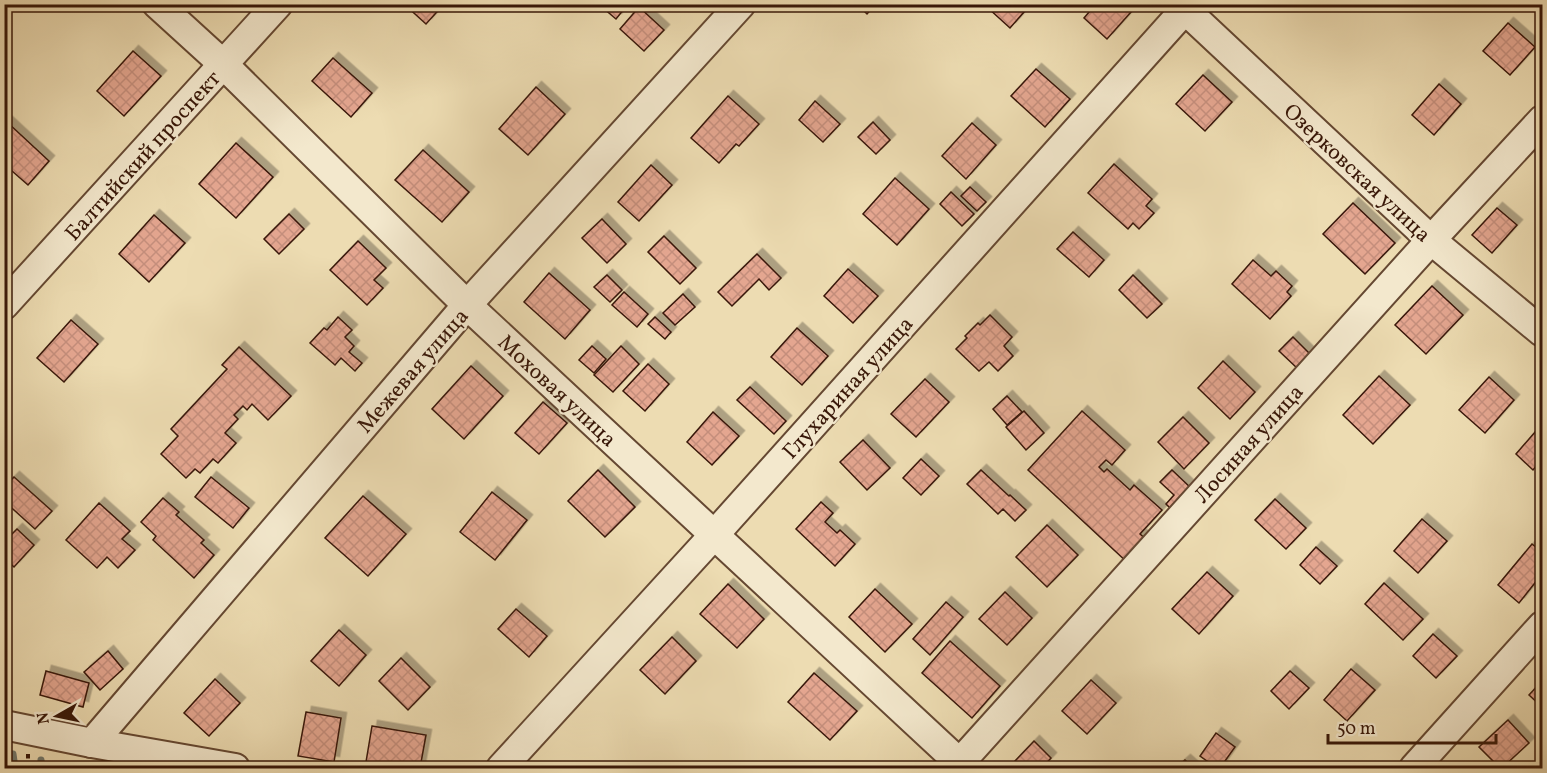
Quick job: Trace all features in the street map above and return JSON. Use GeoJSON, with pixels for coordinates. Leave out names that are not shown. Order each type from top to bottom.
{"type":"FeatureCollection","features":[{"type":"Feature","properties":{"kind":"street","name":"Моховая улица"},"geometry":{"type":"LineString","coordinates":[[157,4],[224,65],[467,305],[960,767]]}},
{"type":"Feature","properties":{"kind":"street","name":"Балтийский проспект"},"geometry":{"type":"LineString","coordinates":[[4,305],[278,4]]}},
{"type":"Feature","properties":{"kind":"street","name":"Межевая улица"},"geometry":{"type":"LineString","coordinates":[[92,743],[467,305],[741,4]]}},
{"type":"Feature","properties":{"kind":"street","name":"Озерковская улица"},"geometry":{"type":"LineString","coordinates":[[1185,6],[1431,240],[1542,332]]}},
{"type":"Feature","properties":{"kind":"street","name":"Глухариная улица"},"geometry":{"type":"LineString","coordinates":[[501,768],[714,535],[1185,6]]}},
{"type":"Feature","properties":{"kind":"street","name":"Лосиная улица"},"geometry":{"type":"LineString","coordinates":[[960,767],[1431,240],[1542,120]]}},
{"type":"Feature","properties":{"kind":"street"},"geometry":{"type":"LineString","coordinates":[[1414,768],[1542,626]]}},
{"type":"Feature","properties":{"kind":"street"},"geometry":{"type":"LineString","coordinates":[[4,725],[235,768]]}},
{"type":"Feature","properties":{"kind":"building"},"geometry":{"type":"Polygon","coordinates":[[[404,4],[444,4],[426,24],[404,4]]]}},
{"type":"Feature","properties":{"kind":"building"},"geometry":{"type":"Polygon","coordinates":[[[606,4],[619,4],[624,9],[616,19],[603,8],[606,4]]]}},
{"type":"Feature","properties":{"kind":"building"},"geometry":{"type":"Polygon","coordinates":[[[857,4],[876,4],[867,14],[857,4]]]}},
{"type":"Feature","properties":{"kind":"building"},"geometry":{"type":"Polygon","coordinates":[[[991,4],[1015,4],[1024,12],[1010,28],[988,8],[991,4]]]}},
{"type":"Feature","properties":{"kind":"building"},"geometry":{"type":"Polygon","coordinates":[[[1096,4],[1123,4],[1131,12],[1107,39],[1084,18],[1096,4]]]}},
{"type":"Feature","properties":{"kind":"building"},"geometry":{"type":"Polygon","coordinates":[[[639,7],[664,30],[644,51],[620,29],[639,7]]]}},
{"type":"Feature","properties":{"kind":"building"},"geometry":{"type":"Polygon","coordinates":[[[1508,23],[1535,47],[1510,75],[1483,51],[1508,23]]]}},
{"type":"Feature","properties":{"kind":"building"},"geometry":{"type":"Polygon","coordinates":[[[133,51],[161,76],[124,116],[97,91],[133,51]]]}},
{"type":"Feature","properties":{"kind":"building"},"geometry":{"type":"Polygon","coordinates":[[[333,58],[372,93],[351,117],[312,81],[333,58]]]}},
{"type":"Feature","properties":{"kind":"building"},"geometry":{"type":"Polygon","coordinates":[[[1036,69],[1070,99],[1045,127],[1011,96],[1036,69]]]}},
{"type":"Feature","properties":{"kind":"building"},"geometry":{"type":"Polygon","coordinates":[[[1203,75],[1232,102],[1205,131],[1176,104],[1203,75]]]}},
{"type":"Feature","properties":{"kind":"building"},"geometry":{"type":"Polygon","coordinates":[[[1439,84],[1461,104],[1434,135],[1412,115],[1439,84]]]}},
{"type":"Feature","properties":{"kind":"building"},"geometry":{"type":"Polygon","coordinates":[[[536,87],[565,114],[528,155],[499,129],[536,87]]]}},
{"type":"Feature","properties":{"kind":"building"},"geometry":{"type":"Polygon","coordinates":[[[728,96],[759,124],[719,163],[691,138],[728,96]]]}},
{"type":"Feature","properties":{"kind":"building"},"geometry":{"type":"Polygon","coordinates":[[[815,101],[840,124],[823,142],[799,120],[815,101]]]}},
{"type":"Feature","properties":{"kind":"building"},"geometry":{"type":"Polygon","coordinates":[[[7,122],[49,161],[28,185],[4,164],[4,125],[7,122]]]}},
{"type":"Feature","properties":{"kind":"building"},"geometry":{"type":"Polygon","coordinates":[[[873,122],[890,140],[876,154],[858,137],[873,122]]]}},
{"type":"Feature","properties":{"kind":"building"},"geometry":{"type":"Polygon","coordinates":[[[972,123],[996,145],[966,179],[942,156],[972,123]]]}},
{"type":"Feature","properties":{"kind":"building"},"geometry":{"type":"Polygon","coordinates":[[[236,143],[273,177],[236,218],[199,184],[236,143]]]}},
{"type":"Feature","properties":{"kind":"building"},"geometry":{"type":"Polygon","coordinates":[[[423,150],[469,192],[442,222],[395,180],[423,150]]]}},
{"type":"Feature","properties":{"kind":"building"},"geometry":{"type":"Polygon","coordinates":[[[1114,164],[1152,199],[1146,206],[1154,213],[1139,229],[1133,223],[1128,229],[1088,193],[1114,164]]]}},
{"type":"Feature","properties":{"kind":"building"},"geometry":{"type":"Polygon","coordinates":[[[651,165],[672,185],[639,221],[618,202],[651,165]]]}},
{"type":"Feature","properties":{"kind":"building"},"geometry":{"type":"Polygon","coordinates":[[[895,178],[929,209],[897,245],[863,214],[895,178]]]}},
{"type":"Feature","properties":{"kind":"building"},"geometry":{"type":"Polygon","coordinates":[[[970,187],[986,202],[977,211],[961,196],[970,187]]]}},
{"type":"Feature","properties":{"kind":"building"},"geometry":{"type":"Polygon","coordinates":[[[951,192],[974,214],[962,226],[940,204],[951,192]]]}},
{"type":"Feature","properties":{"kind":"building"},"geometry":{"type":"Polygon","coordinates":[[[1353,203],[1395,243],[1365,274],[1323,234],[1353,203]]]}},
{"type":"Feature","properties":{"kind":"building"},"geometry":{"type":"Polygon","coordinates":[[[1497,208],[1517,225],[1492,253],[1472,235],[1497,208]]]}},
{"type":"Feature","properties":{"kind":"building"},"geometry":{"type":"Polygon","coordinates":[[[289,214],[304,229],[279,254],[264,239],[289,214]]]}},
{"type":"Feature","properties":{"kind":"building"},"geometry":{"type":"Polygon","coordinates":[[[154,215],[185,243],[149,282],[119,254],[154,215]]]}},
{"type":"Feature","properties":{"kind":"building"},"geometry":{"type":"Polygon","coordinates":[[[602,219],[626,244],[607,263],[582,238],[602,219]]]}},
{"type":"Feature","properties":{"kind":"building"},"geometry":{"type":"Polygon","coordinates":[[[1073,232],[1104,260],[1089,277],[1057,249],[1073,232]]]}},
{"type":"Feature","properties":{"kind":"building"},"geometry":{"type":"Polygon","coordinates":[[[664,236],[696,268],[680,284],[648,252],[664,236]]]}},
{"type":"Feature","properties":{"kind":"building"},"geometry":{"type":"Polygon","coordinates":[[[358,241],[386,268],[374,280],[383,288],[367,305],[330,270],[358,241]]]}},
{"type":"Feature","properties":{"kind":"building"},"geometry":{"type":"Polygon","coordinates":[[[757,254],[781,278],[769,290],[759,279],[732,306],[718,292],[757,254]]]}},
{"type":"Feature","properties":{"kind":"building"},"geometry":{"type":"Polygon","coordinates":[[[1253,260],[1271,276],[1276,271],[1292,286],[1287,292],[1291,296],[1270,319],[1232,284],[1253,260]]]}},
{"type":"Feature","properties":{"kind":"building"},"geometry":{"type":"Polygon","coordinates":[[[848,269],[878,296],[853,323],[824,296],[848,269]]]}},
{"type":"Feature","properties":{"kind":"building"},"geometry":{"type":"Polygon","coordinates":[[[549,273],[590,310],[565,339],[524,302],[549,273]]]}},
{"type":"Feature","properties":{"kind":"building"},"geometry":{"type":"Polygon","coordinates":[[[607,275],[622,290],[610,302],[594,287],[607,275]]]}},
{"type":"Feature","properties":{"kind":"building"},"geometry":{"type":"Polygon","coordinates":[[[1133,275],[1162,304],[1147,318],[1119,290],[1133,275]]]}},
{"type":"Feature","properties":{"kind":"building"},"geometry":{"type":"Polygon","coordinates":[[[1432,286],[1463,315],[1426,354],[1395,325],[1432,286]]]}},
{"type":"Feature","properties":{"kind":"building"},"geometry":{"type":"Polygon","coordinates":[[[624,292],[648,314],[637,327],[612,305],[624,292]]]}},
{"type":"Feature","properties":{"kind":"building"},"geometry":{"type":"Polygon","coordinates":[[[683,294],[695,307],[675,325],[663,313],[683,294]]]}},
{"type":"Feature","properties":{"kind":"building"},"geometry":{"type":"Polygon","coordinates":[[[990,315],[1012,337],[1004,346],[1013,356],[998,371],[989,362],[979,371],[956,349],[978,323],[980,325],[990,315]]]}},
{"type":"Feature","properties":{"kind":"building"},"geometry":{"type":"Polygon","coordinates":[[[338,317],[352,330],[345,337],[354,346],[349,352],[362,363],[355,371],[341,358],[335,365],[310,343],[324,328],[327,330],[338,317]]]}},
{"type":"Feature","properties":{"kind":"building"},"geometry":{"type":"Polygon","coordinates":[[[655,317],[671,332],[665,339],[648,324],[655,317]]]}},
{"type":"Feature","properties":{"kind":"building"},"geometry":{"type":"Polygon","coordinates":[[[71,320],[98,344],[64,382],[37,358],[71,320]]]}},
{"type":"Feature","properties":{"kind":"building"},"geometry":{"type":"Polygon","coordinates":[[[797,328],[828,356],[802,385],[771,357],[797,328]]]}},
{"type":"Feature","properties":{"kind":"building"},"geometry":{"type":"Polygon","coordinates":[[[1293,337],[1311,355],[1298,369],[1279,351],[1293,337]]]}},
{"type":"Feature","properties":{"kind":"building"},"geometry":{"type":"Polygon","coordinates":[[[592,346],[606,359],[594,373],[579,360],[592,346]]]}},
{"type":"Feature","properties":{"kind":"building"},"geometry":{"type":"Polygon","coordinates":[[[621,346],[639,364],[613,392],[594,375],[621,346]]]}},
{"type":"Feature","properties":{"kind":"building"},"geometry":{"type":"Polygon","coordinates":[[[239,347],[291,396],[268,420],[252,404],[247,410],[243,406],[234,415],[238,419],[225,433],[236,443],[218,463],[213,459],[200,473],[195,469],[186,478],[161,454],[178,436],[171,429],[227,369],[222,365],[239,347]]]}},
{"type":"Feature","properties":{"kind":"building"},"geometry":{"type":"Polygon","coordinates":[[[1223,361],[1255,392],[1230,419],[1198,388],[1223,361]]]}},
{"type":"Feature","properties":{"kind":"building"},"geometry":{"type":"Polygon","coordinates":[[[648,364],[669,384],[645,411],[623,391],[648,364]]]}},
{"type":"Feature","properties":{"kind":"building"},"geometry":{"type":"Polygon","coordinates":[[[471,366],[503,396],[464,439],[432,409],[471,366]]]}},
{"type":"Feature","properties":{"kind":"building"},"geometry":{"type":"Polygon","coordinates":[[[1379,376],[1410,405],[1373,444],[1343,415],[1379,376]]]}},
{"type":"Feature","properties":{"kind":"building"},"geometry":{"type":"Polygon","coordinates":[[[1489,377],[1514,400],[1485,433],[1459,410],[1489,377]]]}},
{"type":"Feature","properties":{"kind":"building"},"geometry":{"type":"Polygon","coordinates":[[[925,379],[949,402],[916,437],[891,414],[925,379]]]}},
{"type":"Feature","properties":{"kind":"building"},"geometry":{"type":"Polygon","coordinates":[[[750,387],[786,421],[774,434],[737,400],[750,387]]]}},
{"type":"Feature","properties":{"kind":"building"},"geometry":{"type":"Polygon","coordinates":[[[1007,396],[1022,412],[1007,425],[993,409],[1007,396]]]}},
{"type":"Feature","properties":{"kind":"building"},"geometry":{"type":"Polygon","coordinates":[[[543,402],[567,423],[539,454],[515,433],[543,402]]]}},
{"type":"Feature","properties":{"kind":"building"},"geometry":{"type":"Polygon","coordinates":[[[1024,411],[1044,433],[1026,450],[1006,427],[1024,411]]]}},
{"type":"Feature","properties":{"kind":"building"},"geometry":{"type":"Polygon","coordinates":[[[1082,411],[1125,450],[1112,465],[1106,460],[1099,467],[1104,472],[1107,469],[1130,490],[1134,485],[1162,510],[1140,534],[1149,542],[1129,564],[1028,470],[1082,411]]]}},
{"type":"Feature","properties":{"kind":"building"},"geometry":{"type":"Polygon","coordinates":[[[713,412],[739,436],[712,465],[687,442],[713,412]]]}},
{"type":"Feature","properties":{"kind":"building"},"geometry":{"type":"Polygon","coordinates":[[[1183,417],[1209,443],[1184,469],[1158,442],[1183,417]]]}},
{"type":"Feature","properties":{"kind":"building"},"geometry":{"type":"Polygon","coordinates":[[[1542,424],[1542,459],[1533,470],[1516,454],[1542,424]]]}},
{"type":"Feature","properties":{"kind":"building"},"geometry":{"type":"Polygon","coordinates":[[[863,440],[890,468],[867,490],[840,462],[863,440]]]}},
{"type":"Feature","properties":{"kind":"building"},"geometry":{"type":"Polygon","coordinates":[[[921,459],[939,476],[921,495],[903,478],[921,459]]]}},
{"type":"Feature","properties":{"kind":"building"},"geometry":{"type":"Polygon","coordinates":[[[598,470],[635,507],[605,537],[568,501],[598,470]]]}},
{"type":"Feature","properties":{"kind":"building"},"geometry":{"type":"Polygon","coordinates":[[[981,470],[1026,510],[1015,521],[1003,509],[998,514],[967,484],[981,470]]]}},
{"type":"Feature","properties":{"kind":"building"},"geometry":{"type":"Polygon","coordinates":[[[1172,470],[1192,489],[1173,511],[1166,504],[1174,495],[1160,482],[1172,470]]]}},
{"type":"Feature","properties":{"kind":"building"},"geometry":{"type":"Polygon","coordinates":[[[14,477],[52,511],[35,529],[4,501],[4,487],[14,477]]]}},
{"type":"Feature","properties":{"kind":"building"},"geometry":{"type":"Polygon","coordinates":[[[211,477],[249,508],[233,528],[195,497],[211,477]]]}},
{"type":"Feature","properties":{"kind":"building"},"geometry":{"type":"Polygon","coordinates":[[[492,492],[527,520],[495,560],[460,532],[492,492]]]}},
{"type":"Feature","properties":{"kind":"building"},"geometry":{"type":"Polygon","coordinates":[[[363,496],[406,534],[368,576],[325,538],[363,496]]]}},
{"type":"Feature","properties":{"kind":"building"},"geometry":{"type":"Polygon","coordinates":[[[163,498],[179,512],[176,515],[204,540],[201,543],[214,555],[194,578],[153,540],[156,536],[141,522],[163,498]]]}},
{"type":"Feature","properties":{"kind":"building"},"geometry":{"type":"Polygon","coordinates":[[[1275,499],[1306,528],[1286,549],[1255,520],[1275,499]]]}},
{"type":"Feature","properties":{"kind":"building"},"geometry":{"type":"Polygon","coordinates":[[[821,502],[833,513],[825,522],[837,533],[840,530],[855,544],[835,566],[796,529],[821,502]]]}},
{"type":"Feature","properties":{"kind":"building"},"geometry":{"type":"Polygon","coordinates":[[[99,503],[130,531],[122,539],[135,550],[118,568],[107,557],[97,568],[66,540],[99,503]]]}},
{"type":"Feature","properties":{"kind":"building"},"geometry":{"type":"Polygon","coordinates":[[[1422,519],[1447,541],[1418,573],[1394,551],[1422,519]]]}},
{"type":"Feature","properties":{"kind":"building"},"geometry":{"type":"Polygon","coordinates":[[[1047,525],[1078,555],[1047,587],[1016,557],[1047,525]]]}},
{"type":"Feature","properties":{"kind":"building"},"geometry":{"type":"Polygon","coordinates":[[[17,529],[34,545],[14,567],[4,558],[4,542],[17,529]]]}},
{"type":"Feature","properties":{"kind":"building"},"geometry":{"type":"Polygon","coordinates":[[[1532,544],[1542,552],[1542,574],[1519,603],[1498,585],[1532,544]]]}},
{"type":"Feature","properties":{"kind":"building"},"geometry":{"type":"Polygon","coordinates":[[[1316,547],[1337,566],[1320,584],[1300,565],[1316,547]]]}},
{"type":"Feature","properties":{"kind":"building"},"geometry":{"type":"Polygon","coordinates":[[[1207,572],[1233,596],[1199,634],[1172,609],[1207,572]]]}},
{"type":"Feature","properties":{"kind":"building"},"geometry":{"type":"Polygon","coordinates":[[[1384,583],[1423,619],[1403,640],[1365,604],[1384,583]]]}},
{"type":"Feature","properties":{"kind":"building"},"geometry":{"type":"Polygon","coordinates":[[[728,584],[764,619],[737,648],[700,614],[728,584]]]}},
{"type":"Feature","properties":{"kind":"building"},"geometry":{"type":"Polygon","coordinates":[[[875,589],[912,624],[885,652],[849,617],[875,589]]]}},
{"type":"Feature","properties":{"kind":"building"},"geometry":{"type":"Polygon","coordinates":[[[1005,592],[1032,618],[1007,645],[979,619],[1005,592]]]}},
{"type":"Feature","properties":{"kind":"building"},"geometry":{"type":"Polygon","coordinates":[[[946,602],[963,617],[930,655],[913,639],[946,602]]]}},
{"type":"Feature","properties":{"kind":"building"},"geometry":{"type":"Polygon","coordinates":[[[516,609],[547,636],[529,657],[498,629],[516,609]]]}},
{"type":"Feature","properties":{"kind":"building"},"geometry":{"type":"Polygon","coordinates":[[[339,630],[366,655],[339,686],[311,661],[339,630]]]}},
{"type":"Feature","properties":{"kind":"building"},"geometry":{"type":"Polygon","coordinates":[[[1433,634],[1457,656],[1436,678],[1413,656],[1433,634]]]}},
{"type":"Feature","properties":{"kind":"building"},"geometry":{"type":"Polygon","coordinates":[[[672,637],[696,661],[665,694],[640,670],[672,637]]]}},
{"type":"Feature","properties":{"kind":"building"},"geometry":{"type":"Polygon","coordinates":[[[950,641],[1000,686],[972,718],[922,673],[950,641]]]}},
{"type":"Feature","properties":{"kind":"building"},"geometry":{"type":"Polygon","coordinates":[[[108,651],[123,669],[100,690],[84,672],[108,651]]]}},
{"type":"Feature","properties":{"kind":"building"},"geometry":{"type":"Polygon","coordinates":[[[401,658],[430,687],[408,710],[379,681],[401,658]]]}},
{"type":"Feature","properties":{"kind":"building"},"geometry":{"type":"Polygon","coordinates":[[[1351,669],[1375,690],[1347,721],[1324,700],[1351,669]]]}},
{"type":"Feature","properties":{"kind":"building"},"geometry":{"type":"Polygon","coordinates":[[[46,671],[89,683],[83,707],[40,695],[46,671]]]}},
{"type":"Feature","properties":{"kind":"building"},"geometry":{"type":"Polygon","coordinates":[[[1290,671],[1309,688],[1289,709],[1271,691],[1290,671]]]}},
{"type":"Feature","properties":{"kind":"building"},"geometry":{"type":"Polygon","coordinates":[[[814,673],[857,711],[830,740],[788,702],[814,673]]]}},
{"type":"Feature","properties":{"kind":"building"},"geometry":{"type":"Polygon","coordinates":[[[215,679],[240,703],[209,736],[184,713],[215,679]]]}},
{"type":"Feature","properties":{"kind":"building"},"geometry":{"type":"Polygon","coordinates":[[[1091,680],[1116,703],[1087,734],[1062,711],[1091,680]]]}},
{"type":"Feature","properties":{"kind":"building"},"geometry":{"type":"Polygon","coordinates":[[[1542,681],[1542,707],[1529,695],[1542,681]]]}},
{"type":"Feature","properties":{"kind":"building"},"geometry":{"type":"Polygon","coordinates":[[[306,712],[341,718],[334,762],[298,756],[306,712]]]}},
{"type":"Feature","properties":{"kind":"building"},"geometry":{"type":"Polygon","coordinates":[[[1508,720],[1529,743],[1500,768],[1479,747],[1508,720]]]}},
{"type":"Feature","properties":{"kind":"building"},"geometry":{"type":"Polygon","coordinates":[[[372,726],[426,735],[420,768],[365,768],[372,726]]]}},
{"type":"Feature","properties":{"kind":"building"},"geometry":{"type":"Polygon","coordinates":[[[1216,733],[1235,747],[1220,768],[1200,756],[1216,733]]]}},
{"type":"Feature","properties":{"kind":"building"},"geometry":{"type":"Polygon","coordinates":[[[1034,741],[1051,758],[1042,768],[1023,768],[1015,761],[1034,741]]]}},
{"type":"Feature","properties":{"kind":"building"},"geometry":{"type":"Polygon","coordinates":[[[1185,760],[1194,768],[1176,768],[1185,760]]]}},
{"type":"Feature","properties":{"kind":"waterway"},"geometry":{"type":"LineString","coordinates":[[13,754],[15,768]]}},
{"type":"Feature","properties":{"kind":"waterway"},"geometry":{"type":"LineString","coordinates":[[41,760],[42,768]]}}]}
